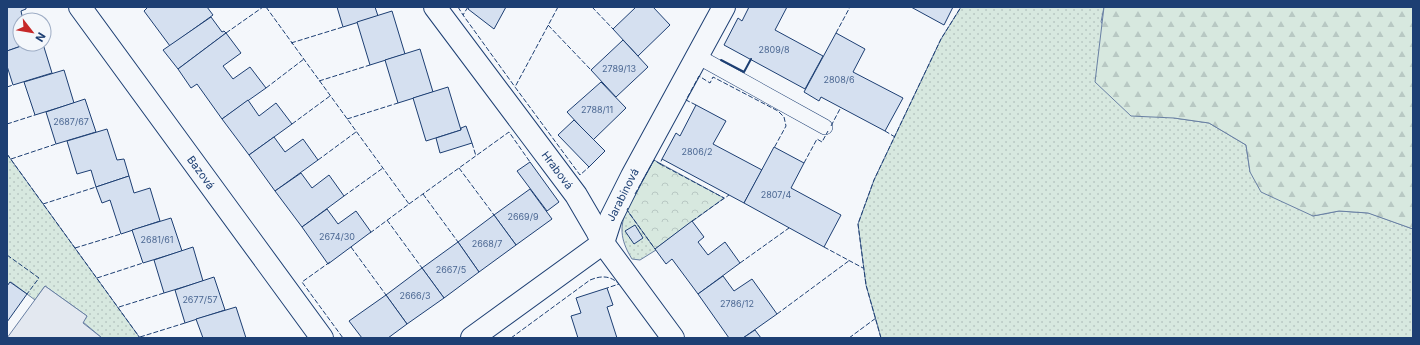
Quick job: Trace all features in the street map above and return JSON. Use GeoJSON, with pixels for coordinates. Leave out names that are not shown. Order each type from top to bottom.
{"type":"FeatureCollection","features":[{"type":"Feature","properties":{"kind":"street","name":"Bazová"},"geometry":{"type":"LineString","coordinates":[[80,7],[322,338]]}},
{"type":"Feature","properties":{"kind":"street","name":"Hrabová"},"geometry":{"type":"LineString","coordinates":[[435,7],[576,195],[603,243],[673,338]]}},
{"type":"Feature","properties":{"kind":"street","name":"Jarabinová"},"geometry":{"type":"LineString","coordinates":[[603,243],[615,211],[724,7]]}},
{"type":"Feature","properties":{"kind":"street"},"geometry":{"type":"LineString","coordinates":[[472,338],[603,243]]}},
{"type":"Feature","properties":{"kind":"lane"},"geometry":{"type":"LineString","coordinates":[[697,56],[825,126]]}},
{"type":"Feature","properties":{"kind":"green space"},"geometry":{"type":"Polygon","coordinates":[[[961,7],[1104,7],[1101,22],[1174,118],[1209,123],[1246,145],[1250,172],[1313,216],[1339,211],[1369,213],[1413,229],[1413,338],[881,338],[866,285],[858,224],[874,180],[941,39],[961,7]]]}},
{"type":"Feature","properties":{"kind":"green space"},"geometry":{"type":"Polygon","coordinates":[[[1104,7],[1413,7],[1413,229],[1368,213],[1339,211],[1313,216],[1261,192],[1250,172],[1246,145],[1209,123],[1174,118],[1131,116],[1095,82],[1104,7]]]}},
{"type":"Feature","properties":{"kind":"green space"},"geometry":{"type":"Polygon","coordinates":[[[7,154],[140,338],[102,338],[83,322],[87,316],[45,286],[35,300],[11,282],[7,286],[7,154]]]}},
{"type":"Feature","properties":{"kind":"green space"},"geometry":{"type":"Polygon","coordinates":[[[654,160],[724,198],[655,249],[627,210],[654,160]]]}},
{"type":"Feature","properties":{"kind":"green space"},"geometry":{"type":"Polygon","coordinates":[[[627,210],[656,250],[640,260],[632,259],[622,235],[624,217],[627,210]]]}},
{"type":"Feature","properties":{"kind":"shaded area"},"geometry":{"type":"Polygon","coordinates":[[[45,286],[87,316],[83,323],[102,338],[7,338],[45,286]]]}},
{"type":"Feature","properties":{"kind":"building"},"geometry":{"type":"Polygon","coordinates":[[[7,7],[26,7],[26,9],[21,12],[12,12],[12,49],[7,51],[7,7]]]}},
{"type":"Feature","properties":{"kind":"building"},"geometry":{"type":"Polygon","coordinates":[[[148,7],[207,7],[213,15],[170,46],[144,11],[148,7]]]}},
{"type":"Feature","properties":{"kind":"building"},"geometry":{"type":"Polygon","coordinates":[[[337,7],[375,7],[378,16],[343,27],[337,7]]]}},
{"type":"Feature","properties":{"kind":"building"},"geometry":{"type":"Polygon","coordinates":[[[469,7],[506,7],[494,29],[468,9],[469,7]]]}},
{"type":"Feature","properties":{"kind":"building"},"geometry":{"type":"Polygon","coordinates":[[[636,7],[653,7],[670,25],[638,56],[613,29],[636,7]]]}},
{"type":"Feature","properties":{"kind":"building"},"geometry":{"type":"Polygon","coordinates":[[[749,7],[787,7],[775,30],[823,56],[805,89],[724,45],[738,18],[742,21],[749,7]]]}},
{"type":"Feature","properties":{"kind":"building"},"geometry":{"type":"Polygon","coordinates":[[[911,7],[953,7],[944,25],[911,7]]]}},
{"type":"Feature","properties":{"kind":"building"},"geometry":{"type":"Polygon","coordinates":[[[392,11],[405,54],[370,65],[357,22],[392,11]]]}},
{"type":"Feature","properties":{"kind":"building"},"geometry":{"type":"Polygon","coordinates":[[[211,17],[222,32],[224,31],[226,33],[178,69],[163,50],[211,17]]]}},
{"type":"Feature","properties":{"kind":"building"},"geometry":{"type":"Polygon","coordinates":[[[226,33],[241,53],[223,66],[233,79],[250,67],[266,88],[222,119],[197,84],[191,88],[178,69],[226,33]]]}},
{"type":"Feature","properties":{"kind":"building"},"geometry":{"type":"Polygon","coordinates":[[[836,33],[865,49],[853,72],[903,98],[885,131],[821,97],[819,101],[804,92],[836,33]]]}},
{"type":"Feature","properties":{"kind":"building"},"geometry":{"type":"Polygon","coordinates":[[[623,40],[648,67],[616,97],[591,70],[623,40]]]}},
{"type":"Feature","properties":{"kind":"building"},"geometry":{"type":"Polygon","coordinates":[[[12,49],[12,52],[45,52],[52,73],[13,85],[7,66],[7,51],[12,49]]]}},
{"type":"Feature","properties":{"kind":"building"},"geometry":{"type":"Polygon","coordinates":[[[420,49],[433,92],[398,103],[385,60],[420,49]]]}},
{"type":"Feature","properties":{"kind":"building"},"geometry":{"type":"Polygon","coordinates":[[[64,70],[74,103],[35,115],[24,82],[64,70]]]}},
{"type":"Feature","properties":{"kind":"building"},"geometry":{"type":"Polygon","coordinates":[[[601,82],[626,108],[593,140],[567,112],[601,82]]]}},
{"type":"Feature","properties":{"kind":"building"},"geometry":{"type":"Polygon","coordinates":[[[448,87],[461,130],[426,141],[413,98],[448,87]]]}},
{"type":"Feature","properties":{"kind":"building"},"geometry":{"type":"Polygon","coordinates":[[[85,99],[96,132],[56,144],[46,112],[85,99]]]}},
{"type":"Feature","properties":{"kind":"building"},"geometry":{"type":"Polygon","coordinates":[[[248,100],[259,116],[276,103],[292,124],[249,155],[222,119],[248,100]]]}},
{"type":"Feature","properties":{"kind":"building"},"geometry":{"type":"Polygon","coordinates":[[[696,105],[726,121],[713,144],[762,170],[744,203],[662,159],[676,133],[680,136],[696,105]]]}},
{"type":"Feature","properties":{"kind":"building"},"geometry":{"type":"Polygon","coordinates":[[[574,120],[605,151],[589,167],[558,135],[574,120]]]}},
{"type":"Feature","properties":{"kind":"building"},"geometry":{"type":"Polygon","coordinates":[[[466,126],[472,143],[440,153],[436,138],[461,130],[461,128],[466,126]]]}},
{"type":"Feature","properties":{"kind":"building"},"geometry":{"type":"Polygon","coordinates":[[[107,129],[117,160],[124,159],[129,176],[96,187],[91,170],[77,174],[67,141],[107,129]]]}},
{"type":"Feature","properties":{"kind":"building"},"geometry":{"type":"Polygon","coordinates":[[[274,137],[285,152],[303,139],[318,160],[275,191],[249,155],[274,137]]]}},
{"type":"Feature","properties":{"kind":"building"},"geometry":{"type":"Polygon","coordinates":[[[774,147],[804,163],[791,188],[841,215],[824,247],[744,203],[774,147]]]}},
{"type":"Feature","properties":{"kind":"building"},"geometry":{"type":"Polygon","coordinates":[[[530,162],[559,202],[547,211],[517,171],[530,162]]]}},
{"type":"Feature","properties":{"kind":"building"},"geometry":{"type":"Polygon","coordinates":[[[301,173],[312,188],[329,175],[344,196],[302,227],[275,191],[301,173]]]}},
{"type":"Feature","properties":{"kind":"building"},"geometry":{"type":"Polygon","coordinates":[[[129,176],[134,193],[150,188],[160,221],[121,234],[110,200],[102,203],[96,187],[129,176]]]}},
{"type":"Feature","properties":{"kind":"building"},"geometry":{"type":"Polygon","coordinates":[[[530,189],[552,219],[516,245],[494,215],[530,189]]]}},
{"type":"Feature","properties":{"kind":"building"},"geometry":{"type":"Polygon","coordinates":[[[327,209],[338,224],[356,211],[371,232],[328,264],[302,227],[327,209]]]}},
{"type":"Feature","properties":{"kind":"building"},"geometry":{"type":"Polygon","coordinates":[[[494,215],[516,245],[479,272],[458,242],[494,215]]]}},
{"type":"Feature","properties":{"kind":"building"},"geometry":{"type":"Polygon","coordinates":[[[171,218],[182,251],[143,263],[132,230],[171,218]]]}},
{"type":"Feature","properties":{"kind":"building"},"geometry":{"type":"Polygon","coordinates":[[[692,221],[704,237],[698,242],[708,255],[725,242],[740,263],[698,294],[672,259],[666,264],[655,249],[692,221]]]}},
{"type":"Feature","properties":{"kind":"building"},"geometry":{"type":"Polygon","coordinates":[[[635,225],[643,238],[634,244],[625,231],[635,225]]]}},
{"type":"Feature","properties":{"kind":"building"},"geometry":{"type":"Polygon","coordinates":[[[458,242],[479,272],[444,298],[422,268],[458,242]]]}},
{"type":"Feature","properties":{"kind":"building"},"geometry":{"type":"Polygon","coordinates":[[[193,247],[203,281],[164,293],[154,260],[193,247]]]}},
{"type":"Feature","properties":{"kind":"building"},"geometry":{"type":"Polygon","coordinates":[[[422,268],[444,298],[407,324],[386,295],[422,268]]]}},
{"type":"Feature","properties":{"kind":"building"},"geometry":{"type":"Polygon","coordinates":[[[723,276],[734,291],[752,279],[777,314],[743,338],[729,338],[698,294],[723,276]]]}},
{"type":"Feature","properties":{"kind":"building"},"geometry":{"type":"Polygon","coordinates":[[[214,277],[225,310],[185,323],[175,290],[214,277]]]}},
{"type":"Feature","properties":{"kind":"building"},"geometry":{"type":"Polygon","coordinates":[[[10,282],[27,294],[7,322],[7,286],[10,282]]]}},
{"type":"Feature","properties":{"kind":"building"},"geometry":{"type":"Polygon","coordinates":[[[607,288],[613,305],[607,307],[617,338],[578,338],[571,316],[581,313],[576,298],[607,288]]]}},
{"type":"Feature","properties":{"kind":"building"},"geometry":{"type":"Polygon","coordinates":[[[386,295],[407,324],[388,338],[362,338],[349,321],[386,295]]]}},
{"type":"Feature","properties":{"kind":"building"},"geometry":{"type":"Polygon","coordinates":[[[236,307],[246,338],[203,338],[196,319],[236,307]]]}},
{"type":"Feature","properties":{"kind":"building"},"geometry":{"type":"Polygon","coordinates":[[[755,330],[761,338],[743,338],[755,330]]]}},
{"type":"Feature","properties":{"kind":"fence"},"geometry":{"type":"LineString","coordinates":[[226,33],[263,7]]}},
{"type":"Feature","properties":{"kind":"fence"},"geometry":{"type":"LineString","coordinates":[[266,7],[409,204],[370,233]]}},
{"type":"Feature","properties":{"kind":"fence"},"geometry":{"type":"LineString","coordinates":[[458,7],[463,15]]}},
{"type":"Feature","properties":{"kind":"fence"},"geometry":{"type":"LineString","coordinates":[[468,7],[463,15],[515,87]]}},
{"type":"Feature","properties":{"kind":"fence"},"geometry":{"type":"LineString","coordinates":[[558,7],[515,87],[580,175],[589,167]]}},
{"type":"Feature","properties":{"kind":"fence"},"geometry":{"type":"LineString","coordinates":[[592,7],[613,29]]}},
{"type":"Feature","properties":{"kind":"fence"},"geometry":{"type":"LineString","coordinates":[[836,33],[850,7]]}},
{"type":"Feature","properties":{"kind":"fence"},"geometry":{"type":"LineString","coordinates":[[881,338],[866,285],[858,224],[874,180],[941,39],[961,7]]}},
{"type":"Feature","properties":{"kind":"fence"},"geometry":{"type":"LineString","coordinates":[[548,25],[591,70]]}},
{"type":"Feature","properties":{"kind":"fence"},"geometry":{"type":"LineString","coordinates":[[291,43],[343,27]]}},
{"type":"Feature","properties":{"kind":"fence"},"geometry":{"type":"LineString","coordinates":[[266,88],[304,59]]}},
{"type":"Feature","properties":{"kind":"fence"},"geometry":{"type":"LineString","coordinates":[[319,81],[370,65]]}},
{"type":"Feature","properties":{"kind":"fence"},"geometry":{"type":"LineString","coordinates":[[696,105],[686,100],[699,76],[710,83],[713,77],[778,111],[784,117],[786,126],[774,148]]}},
{"type":"Feature","properties":{"kind":"fence"},"geometry":{"type":"LineString","coordinates":[[7,87],[13,85]]}},
{"type":"Feature","properties":{"kind":"fence"},"geometry":{"type":"LineString","coordinates":[[292,124],[330,96]]}},
{"type":"Feature","properties":{"kind":"fence"},"geometry":{"type":"LineString","coordinates":[[347,119],[398,103]]}},
{"type":"Feature","properties":{"kind":"fence"},"geometry":{"type":"LineString","coordinates":[[831,126],[841,107]]}},
{"type":"Feature","properties":{"kind":"fence"},"geometry":{"type":"LineString","coordinates":[[7,124],[35,115]]}},
{"type":"Feature","properties":{"kind":"fence"},"geometry":{"type":"LineString","coordinates":[[804,163],[817,139],[822,142],[828,131]]}},
{"type":"Feature","properties":{"kind":"fence"},"geometry":{"type":"LineString","coordinates":[[885,131],[895,137]]}},
{"type":"Feature","properties":{"kind":"fence"},"geometry":{"type":"LineString","coordinates":[[318,160],[356,132]]}},
{"type":"Feature","properties":{"kind":"fence"},"geometry":{"type":"LineString","coordinates":[[409,204],[509,132],[530,162]]}},
{"type":"Feature","properties":{"kind":"fence"},"geometry":{"type":"LineString","coordinates":[[472,143],[476,156]]}},
{"type":"Feature","properties":{"kind":"fence"},"geometry":{"type":"LineString","coordinates":[[11,159],[56,144]]}},
{"type":"Feature","properties":{"kind":"fence"},"geometry":{"type":"LineString","coordinates":[[7,154],[140,338]]}},
{"type":"Feature","properties":{"kind":"fence"},"geometry":{"type":"LineString","coordinates":[[635,194],[654,160],[660,164],[662,159]]}},
{"type":"Feature","properties":{"kind":"fence"},"geometry":{"type":"LineString","coordinates":[[660,164],[724,198]]}},
{"type":"Feature","properties":{"kind":"fence"},"geometry":{"type":"LineString","coordinates":[[344,196],[383,168]]}},
{"type":"Feature","properties":{"kind":"fence"},"geometry":{"type":"LineString","coordinates":[[459,168],[494,215]]}},
{"type":"Feature","properties":{"kind":"fence"},"geometry":{"type":"LineString","coordinates":[[43,204],[96,187]]}},
{"type":"Feature","properties":{"kind":"fence"},"geometry":{"type":"LineString","coordinates":[[423,194],[458,242]]}},
{"type":"Feature","properties":{"kind":"fence"},"geometry":{"type":"LineString","coordinates":[[692,221],[729,195]]}},
{"type":"Feature","properties":{"kind":"fence"},"geometry":{"type":"LineString","coordinates":[[628,208],[627,210],[655,249]]}},
{"type":"Feature","properties":{"kind":"fence"},"geometry":{"type":"LineString","coordinates":[[387,220],[422,268]]}},
{"type":"Feature","properties":{"kind":"fence"},"geometry":{"type":"LineString","coordinates":[[740,263],[789,228]]}},
{"type":"Feature","properties":{"kind":"fence"},"geometry":{"type":"LineString","coordinates":[[75,248],[121,234]]}},
{"type":"Feature","properties":{"kind":"fence"},"geometry":{"type":"LineString","coordinates":[[351,247],[386,295]]}},
{"type":"Feature","properties":{"kind":"fence"},"geometry":{"type":"LineString","coordinates":[[824,247],[863,268]]}},
{"type":"Feature","properties":{"kind":"fence"},"geometry":{"type":"LineString","coordinates":[[7,255],[39,278],[27,294]]}},
{"type":"Feature","properties":{"kind":"fence"},"geometry":{"type":"LineString","coordinates":[[777,314],[850,260]]}},
{"type":"Feature","properties":{"kind":"fence"},"geometry":{"type":"LineString","coordinates":[[330,262],[302,282],[343,338]]}},
{"type":"Feature","properties":{"kind":"fence"},"geometry":{"type":"LineString","coordinates":[[97,278],[143,263]]}},
{"type":"Feature","properties":{"kind":"fence"},"geometry":{"type":"LineString","coordinates":[[511,338],[590,280],[598,277],[606,277],[613,279],[619,284],[607,288]]}},
{"type":"Feature","properties":{"kind":"fence"},"geometry":{"type":"LineString","coordinates":[[119,307],[164,293]]}},
{"type":"Feature","properties":{"kind":"fence"},"geometry":{"type":"LineString","coordinates":[[849,338],[876,318]]}},
{"type":"Feature","properties":{"kind":"fence"},"geometry":{"type":"LineString","coordinates":[[140,337],[185,323]]}},
{"type":"Feature","properties":{"kind":"wall"},"geometry":{"type":"LineString","coordinates":[[721,60],[744,72],[751,59]]}}]}
